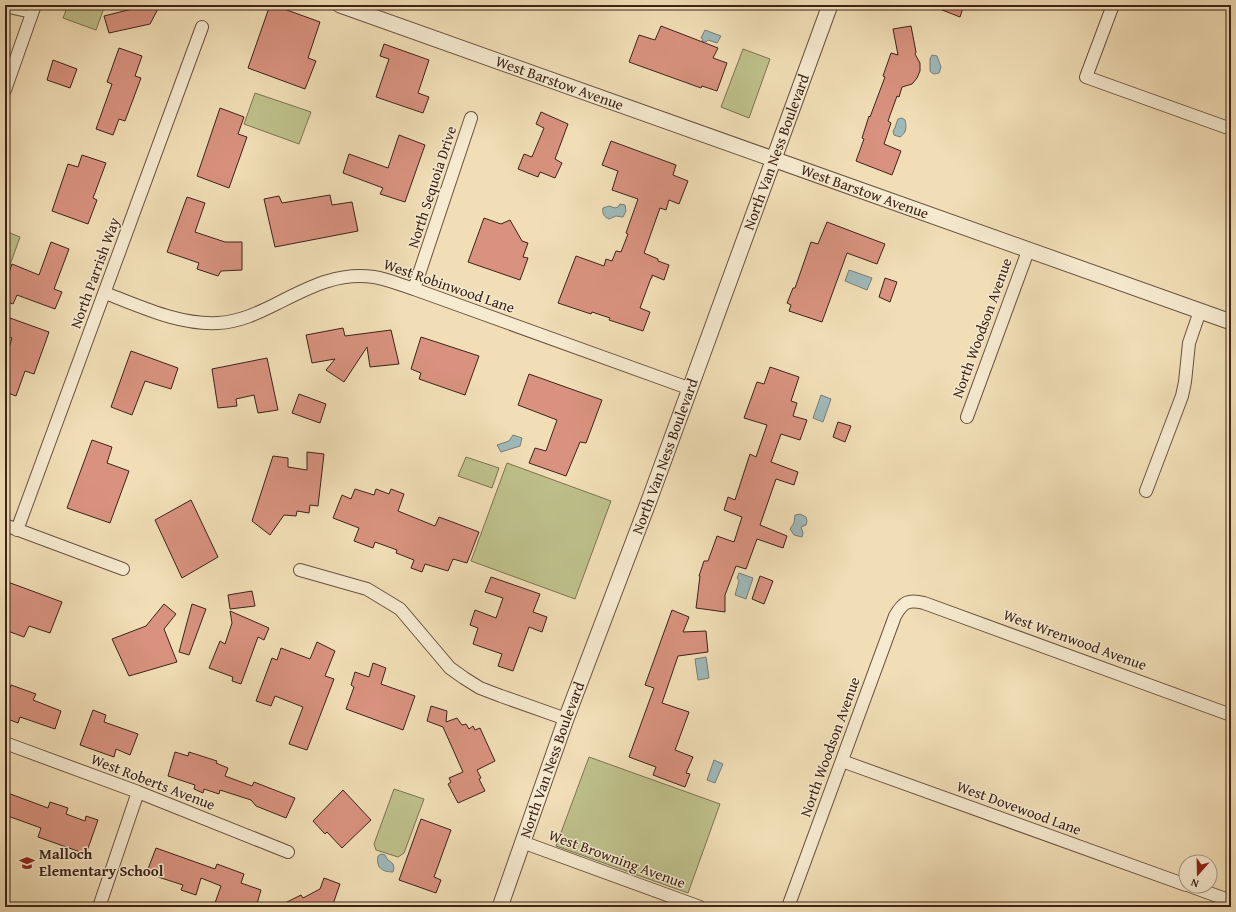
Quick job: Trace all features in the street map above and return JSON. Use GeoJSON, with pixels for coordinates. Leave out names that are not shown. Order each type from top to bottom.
{"type":"FeatureCollection","features":[{"type":"Feature","properties":{"kind":"street","name":"West Barstow Avenue"},"geometry":{"type":"LineString","coordinates":[[340,5],[1231,322]]}},
{"type":"Feature","properties":{"kind":"street","name":"North Van Ness Boulevard"},"geometry":{"type":"LineString","coordinates":[[500,907],[566,719],[690,388],[746,233],[775,159],[830,5]]}},
{"type":"Feature","properties":{"kind":"street"},"geometry":{"type":"LineString","coordinates":[[1113,5],[1086,77],[1231,129]]}},
{"type":"Feature","properties":{"kind":"street"},"geometry":{"type":"LineString","coordinates":[[5,90],[34,10]]}},
{"type":"Feature","properties":{"kind":"street","name":"North Parrish Way"},"geometry":{"type":"LineString","coordinates":[[17,530],[202,27]]}},
{"type":"Feature","properties":{"kind":"street","name":"North Sequoia Drive"},"geometry":{"type":"LineString","coordinates":[[414,290],[471,118]]}},
{"type":"Feature","properties":{"kind":"street","name":"North Woodson Avenue"},"geometry":{"type":"LineString","coordinates":[[967,417],[1028,251]]}},
{"type":"Feature","properties":{"kind":"street","name":"West Robinwood Lane"},"geometry":{"type":"LineString","coordinates":[[105,293],[172,318],[196,323],[220,323],[242,319],[318,284],[355,276],[374,278],[414,290],[690,388]]}},
{"type":"Feature","properties":{"kind":"street"},"geometry":{"type":"LineString","coordinates":[[1146,491],[1182,396],[1186,382],[1189,343],[1200,311]]}},
{"type":"Feature","properties":{"kind":"street"},"geometry":{"type":"LineString","coordinates":[[5,526],[124,569]]}},
{"type":"Feature","properties":{"kind":"street"},"geometry":{"type":"LineString","coordinates":[[300,570],[367,589],[400,609],[450,668],[464,678],[480,688],[566,719]]}},
{"type":"Feature","properties":{"kind":"street","name":"West Wrenwood Avenue"},"geometry":{"type":"LineString","coordinates":[[907,602],[916,600],[924,602],[1231,715]]}},
{"type":"Feature","properties":{"kind":"street","name":"North Woodson Avenue"},"geometry":{"type":"LineString","coordinates":[[788,907],[895,616],[900,608],[907,602]]}},
{"type":"Feature","properties":{"kind":"street","name":"West Roberts Avenue"},"geometry":{"type":"LineString","coordinates":[[5,744],[138,792],[288,852]]}},
{"type":"Feature","properties":{"kind":"street","name":"West Dovewood Lane"},"geometry":{"type":"LineString","coordinates":[[842,761],[1178,882]]}},
{"type":"Feature","properties":{"kind":"street"},"geometry":{"type":"LineString","coordinates":[[99,907],[138,792]]}},
{"type":"Feature","properties":{"kind":"street","name":"West Browning Avenue"},"geometry":{"type":"LineString","coordinates":[[522,842],[700,907]]}},
{"type":"Feature","properties":{"kind":"street"},"geometry":{"type":"LineString","coordinates":[[1212,894],[1231,901]]}},
{"type":"Feature","properties":{"kind":"lane"},"geometry":{"type":"LineString","coordinates":[[5,9],[34,10]]}},
{"type":"Feature","properties":{"kind":"green space"},"geometry":{"type":"Polygon","coordinates":[[[68,5],[105,5],[96,30],[63,18],[68,5]]]}},
{"type":"Feature","properties":{"kind":"green space"},"geometry":{"type":"Polygon","coordinates":[[[743,49],[770,59],[749,118],[721,107],[743,49]]]}},
{"type":"Feature","properties":{"kind":"green space"},"geometry":{"type":"Polygon","coordinates":[[[255,93],[311,112],[299,144],[244,124],[255,93]]]}},
{"type":"Feature","properties":{"kind":"green space"},"geometry":{"type":"Polygon","coordinates":[[[5,231],[20,237],[5,279],[5,231]]]}},
{"type":"Feature","properties":{"kind":"green space"},"geometry":{"type":"Polygon","coordinates":[[[466,457],[499,468],[492,488],[458,476],[466,457]]]}},
{"type":"Feature","properties":{"kind":"green space"},"geometry":{"type":"Polygon","coordinates":[[[507,463],[611,501],[575,599],[471,561],[507,463]]]}},
{"type":"Feature","properties":{"kind":"green space"},"geometry":{"type":"Polygon","coordinates":[[[589,757],[720,804],[688,893],[556,846],[589,757]]]}},
{"type":"Feature","properties":{"kind":"green space"},"geometry":{"type":"Polygon","coordinates":[[[394,789],[424,799],[404,853],[398,857],[376,850],[374,844],[394,789]]]}},
{"type":"Feature","properties":{"kind":"water"},"geometry":{"type":"Polygon","coordinates":[[[705,30],[721,36],[717,43],[708,40],[706,42],[702,41],[703,39],[701,38],[705,30]]]}},
{"type":"Feature","properties":{"kind":"water"},"geometry":{"type":"Polygon","coordinates":[[[932,55],[937,56],[941,67],[939,73],[933,74],[930,71],[930,59],[932,55]]]}},
{"type":"Feature","properties":{"kind":"water"},"geometry":{"type":"Polygon","coordinates":[[[902,118],[905,120],[906,128],[904,134],[900,137],[894,135],[893,131],[898,119],[902,118]]]}},
{"type":"Feature","properties":{"kind":"water"},"geometry":{"type":"Polygon","coordinates":[[[620,204],[625,205],[626,211],[623,217],[616,216],[609,219],[603,214],[603,208],[609,206],[615,208],[620,204]]]}},
{"type":"Feature","properties":{"kind":"water"},"geometry":{"type":"Polygon","coordinates":[[[849,270],[872,278],[867,290],[845,281],[849,270]]]}},
{"type":"Feature","properties":{"kind":"water"},"geometry":{"type":"Polygon","coordinates":[[[821,395],[831,399],[823,422],[813,418],[821,395]]]}},
{"type":"Feature","properties":{"kind":"water"},"geometry":{"type":"Polygon","coordinates":[[[513,435],[522,438],[520,446],[501,452],[497,445],[509,441],[513,435]]]}},
{"type":"Feature","properties":{"kind":"water"},"geometry":{"type":"Polygon","coordinates":[[[800,514],[806,517],[807,521],[806,525],[801,527],[803,533],[802,537],[794,535],[790,529],[794,523],[795,515],[800,514]]]}},
{"type":"Feature","properties":{"kind":"water"},"geometry":{"type":"Polygon","coordinates":[[[739,573],[753,578],[746,599],[735,595],[739,581],[737,578],[739,573]]]}},
{"type":"Feature","properties":{"kind":"water"},"geometry":{"type":"Polygon","coordinates":[[[706,657],[709,678],[698,680],[695,659],[706,657]]]}},
{"type":"Feature","properties":{"kind":"water"},"geometry":{"type":"Polygon","coordinates":[[[714,760],[723,764],[715,783],[707,780],[714,760]]]}},
{"type":"Feature","properties":{"kind":"water"},"geometry":{"type":"Polygon","coordinates":[[[381,854],[385,855],[393,864],[393,872],[385,871],[380,868],[378,856],[381,854]]]}},
{"type":"Feature","properties":{"kind":"building"},"geometry":{"type":"Polygon","coordinates":[[[134,5],[160,5],[150,24],[109,33],[104,16],[132,9],[134,5]]]}},
{"type":"Feature","properties":{"kind":"building"},"geometry":{"type":"Polygon","coordinates":[[[270,5],[320,22],[308,58],[316,61],[305,89],[248,68],[270,5]]]}},
{"type":"Feature","properties":{"kind":"building"},"geometry":{"type":"Polygon","coordinates":[[[932,5],[964,5],[960,17],[932,5]]]}},
{"type":"Feature","properties":{"kind":"building"},"geometry":{"type":"Polygon","coordinates":[[[661,26],[718,48],[713,58],[727,63],[717,91],[702,86],[701,88],[629,62],[639,35],[655,40],[661,26]]]}},
{"type":"Feature","properties":{"kind":"building"},"geometry":{"type":"Polygon","coordinates":[[[911,26],[916,52],[915,54],[920,63],[920,71],[912,84],[902,87],[888,121],[891,123],[884,144],[901,151],[892,175],[856,161],[864,139],[862,138],[869,116],[870,117],[885,77],[883,76],[891,53],[898,55],[893,29],[911,26]]]}},
{"type":"Feature","properties":{"kind":"building"},"geometry":{"type":"Polygon","coordinates":[[[384,44],[429,60],[418,93],[429,97],[423,113],[376,97],[389,59],[380,56],[384,44]]]}},
{"type":"Feature","properties":{"kind":"building"},"geometry":{"type":"Polygon","coordinates":[[[119,48],[142,56],[135,76],[141,78],[125,121],[119,119],[113,135],[96,129],[112,84],[107,82],[119,48]]]}},
{"type":"Feature","properties":{"kind":"building"},"geometry":{"type":"Polygon","coordinates":[[[53,60],[77,69],[70,88],[47,80],[53,60]]]}},
{"type":"Feature","properties":{"kind":"building"},"geometry":{"type":"Polygon","coordinates":[[[220,108],[244,117],[238,134],[247,137],[229,188],[197,176],[220,108]]]}},
{"type":"Feature","properties":{"kind":"building"},"geometry":{"type":"Polygon","coordinates":[[[541,112],[568,124],[555,159],[562,163],[555,178],[540,172],[538,177],[518,169],[524,154],[532,157],[544,128],[536,124],[541,112]]]}},
{"type":"Feature","properties":{"kind":"building"},"geometry":{"type":"Polygon","coordinates":[[[399,135],[425,145],[405,202],[380,194],[383,188],[343,173],[349,154],[388,168],[399,135]]]}},
{"type":"Feature","properties":{"kind":"building"},"geometry":{"type":"Polygon","coordinates":[[[611,141],[676,165],[673,175],[688,181],[679,204],[669,200],[666,210],[660,208],[644,253],[669,265],[664,280],[652,275],[640,308],[650,312],[643,331],[609,320],[610,318],[592,312],[591,314],[558,303],[576,256],[604,266],[606,259],[612,261],[616,251],[621,252],[628,234],[626,233],[638,199],[612,190],[618,171],[602,165],[611,141]]]}},
{"type":"Feature","properties":{"kind":"building"},"geometry":{"type":"Polygon","coordinates":[[[82,155],[106,163],[93,198],[97,200],[88,224],[52,211],[68,164],[78,167],[82,155]]]}},
{"type":"Feature","properties":{"kind":"building"},"geometry":{"type":"Polygon","coordinates":[[[330,195],[332,205],[352,202],[358,231],[275,247],[264,199],[279,196],[282,203],[330,195]]]}},
{"type":"Feature","properties":{"kind":"building"},"geometry":{"type":"Polygon","coordinates":[[[187,197],[205,203],[195,232],[225,242],[242,242],[242,270],[221,271],[218,276],[197,269],[199,263],[167,252],[187,197]]]}},
{"type":"Feature","properties":{"kind":"building"},"geometry":{"type":"Polygon","coordinates":[[[484,218],[501,224],[510,220],[522,241],[528,243],[523,257],[528,258],[520,280],[468,262],[484,218]]]}},
{"type":"Feature","properties":{"kind":"building"},"geometry":{"type":"Polygon","coordinates":[[[827,222],[885,244],[877,264],[847,253],[822,322],[789,311],[791,305],[787,303],[793,288],[795,288],[811,242],[818,244],[827,222]]]}},
{"type":"Feature","properties":{"kind":"building"},"geometry":{"type":"Polygon","coordinates":[[[51,242],[69,249],[54,289],[62,292],[55,309],[17,295],[13,304],[5,301],[5,284],[12,264],[39,275],[51,242]]]}},
{"type":"Feature","properties":{"kind":"building"},"geometry":{"type":"Polygon","coordinates":[[[885,278],[897,282],[890,302],[879,297],[885,278]]]}},
{"type":"Feature","properties":{"kind":"building"},"geometry":{"type":"Polygon","coordinates":[[[10,318],[49,332],[34,374],[25,371],[16,396],[5,392],[5,360],[12,338],[5,335],[10,318]]]}},
{"type":"Feature","properties":{"kind":"building"},"geometry":{"type":"Polygon","coordinates":[[[343,328],[345,336],[391,330],[399,364],[370,367],[367,347],[344,382],[326,370],[335,359],[312,363],[306,335],[343,328]]]}},
{"type":"Feature","properties":{"kind":"building"},"geometry":{"type":"Polygon","coordinates":[[[421,337],[479,356],[465,395],[419,379],[421,373],[411,369],[421,337]]]}},
{"type":"Feature","properties":{"kind":"building"},"geometry":{"type":"Polygon","coordinates":[[[131,351],[178,368],[171,389],[145,381],[132,415],[111,407],[131,351]]]}},
{"type":"Feature","properties":{"kind":"building"},"geometry":{"type":"Polygon","coordinates":[[[267,358],[278,410],[258,413],[254,395],[236,399],[237,406],[218,408],[212,369],[267,358]]]}},
{"type":"Feature","properties":{"kind":"building"},"geometry":{"type":"Polygon","coordinates":[[[770,367],[799,377],[791,401],[797,403],[793,416],[807,420],[800,440],[781,434],[771,462],[798,472],[794,485],[776,479],[760,525],[787,536],[783,548],[757,539],[746,569],[736,566],[725,595],[725,612],[696,608],[699,576],[704,561],[708,561],[717,536],[734,542],[742,517],[724,510],[728,497],[735,500],[750,454],[756,457],[767,425],[744,418],[757,382],[764,384],[770,367]]]}},
{"type":"Feature","properties":{"kind":"building"},"geometry":{"type":"Polygon","coordinates":[[[529,374],[602,400],[586,443],[580,442],[566,476],[529,463],[535,448],[546,451],[557,420],[518,405],[529,374]]]}},
{"type":"Feature","properties":{"kind":"building"},"geometry":{"type":"Polygon","coordinates":[[[299,394],[326,404],[320,423],[292,413],[299,394]]]}},
{"type":"Feature","properties":{"kind":"building"},"geometry":{"type":"Polygon","coordinates":[[[838,422],[851,426],[845,442],[833,437],[838,422]]]}},
{"type":"Feature","properties":{"kind":"building"},"geometry":{"type":"Polygon","coordinates":[[[92,440],[112,447],[107,463],[129,471],[110,523],[67,508],[92,440]]]}},
{"type":"Feature","properties":{"kind":"building"},"geometry":{"type":"Polygon","coordinates":[[[307,452],[324,454],[318,506],[310,505],[309,513],[297,511],[296,516],[284,515],[270,535],[252,521],[273,456],[288,458],[288,467],[307,470],[307,452]]]}},
{"type":"Feature","properties":{"kind":"building"},"geometry":{"type":"Polygon","coordinates":[[[355,489],[374,495],[376,489],[389,494],[391,489],[404,494],[398,511],[435,526],[439,517],[479,532],[467,563],[453,559],[448,571],[425,564],[422,572],[411,568],[414,560],[396,553],[397,550],[375,542],[373,548],[354,541],[359,528],[333,518],[342,495],[351,499],[355,489]]]}},
{"type":"Feature","properties":{"kind":"building"},"geometry":{"type":"Polygon","coordinates":[[[191,500],[218,557],[182,578],[155,520],[191,500]]]}},
{"type":"Feature","properties":{"kind":"building"},"geometry":{"type":"Polygon","coordinates":[[[760,576],[773,581],[764,604],[752,599],[760,576]]]}},
{"type":"Feature","properties":{"kind":"building"},"geometry":{"type":"Polygon","coordinates":[[[491,577],[540,594],[533,612],[547,617],[542,632],[529,627],[513,671],[498,666],[502,654],[473,644],[478,628],[470,625],[475,610],[496,618],[503,598],[485,592],[491,577]]]}},
{"type":"Feature","properties":{"kind":"building"},"geometry":{"type":"Polygon","coordinates":[[[5,581],[62,602],[50,633],[29,626],[24,637],[5,630],[5,581]]]}},
{"type":"Feature","properties":{"kind":"building"},"geometry":{"type":"Polygon","coordinates":[[[252,591],[255,606],[230,609],[228,595],[252,591]]]}},
{"type":"Feature","properties":{"kind":"building"},"geometry":{"type":"Polygon","coordinates":[[[164,604],[176,614],[164,629],[177,662],[129,676],[112,639],[146,626],[164,604]]]}},
{"type":"Feature","properties":{"kind":"building"},"geometry":{"type":"Polygon","coordinates":[[[192,604],[206,609],[189,655],[179,652],[192,604]]]}},
{"type":"Feature","properties":{"kind":"building"},"geometry":{"type":"Polygon","coordinates":[[[672,610],[689,617],[683,632],[706,631],[708,652],[678,656],[662,703],[689,712],[675,750],[693,757],[686,773],[690,774],[685,787],[653,775],[656,767],[629,757],[654,688],[645,685],[672,610]]]}},
{"type":"Feature","properties":{"kind":"building"},"geometry":{"type":"Polygon","coordinates":[[[230,611],[269,628],[264,640],[258,637],[241,684],[232,681],[233,677],[209,668],[220,641],[225,644],[232,623],[230,611]]]}},
{"type":"Feature","properties":{"kind":"building"},"geometry":{"type":"Polygon","coordinates":[[[317,642],[335,651],[325,676],[334,679],[307,750],[289,744],[303,707],[275,696],[271,706],[256,701],[272,658],[277,660],[281,648],[310,659],[317,642]]]}},
{"type":"Feature","properties":{"kind":"building"},"geometry":{"type":"Polygon","coordinates":[[[373,663],[386,668],[381,684],[415,696],[403,730],[346,709],[354,687],[351,685],[355,672],[369,677],[373,663]]]}},
{"type":"Feature","properties":{"kind":"building"},"geometry":{"type":"Polygon","coordinates":[[[11,685],[36,694],[33,700],[61,711],[55,729],[20,717],[18,723],[5,718],[5,702],[11,685]]]}},
{"type":"Feature","properties":{"kind":"building"},"geometry":{"type":"Polygon","coordinates":[[[431,706],[447,711],[446,722],[457,718],[462,725],[466,724],[469,729],[473,726],[475,730],[480,728],[495,761],[477,770],[481,778],[479,779],[485,791],[458,803],[448,784],[451,782],[449,778],[463,772],[443,727],[427,721],[431,706]]]}},
{"type":"Feature","properties":{"kind":"building"},"geometry":{"type":"Polygon","coordinates":[[[93,710],[106,715],[104,722],[138,734],[130,755],[116,749],[114,757],[80,745],[93,710]]]}},
{"type":"Feature","properties":{"kind":"building"},"geometry":{"type":"Polygon","coordinates":[[[175,752],[188,756],[189,752],[217,761],[216,763],[228,768],[225,776],[252,786],[254,782],[295,798],[286,818],[256,806],[251,800],[220,790],[219,794],[204,789],[203,793],[194,789],[195,785],[168,776],[175,752]]]}},
{"type":"Feature","properties":{"kind":"building"},"geometry":{"type":"Polygon","coordinates":[[[343,790],[371,820],[342,848],[327,832],[325,834],[313,821],[343,790]]]}},
{"type":"Feature","properties":{"kind":"building"},"geometry":{"type":"Polygon","coordinates":[[[5,792],[48,808],[50,802],[68,808],[66,814],[85,821],[86,816],[98,820],[86,854],[38,837],[41,828],[5,815],[5,792]]]}},
{"type":"Feature","properties":{"kind":"building"},"geometry":{"type":"Polygon","coordinates":[[[421,819],[451,830],[434,877],[441,880],[436,893],[399,880],[421,819]]]}},
{"type":"Feature","properties":{"kind":"building"},"geometry":{"type":"Polygon","coordinates":[[[156,848],[215,869],[217,864],[244,874],[241,883],[261,890],[256,907],[226,907],[215,903],[221,886],[201,878],[196,895],[181,890],[183,885],[158,877],[160,874],[148,869],[156,848]]]}},
{"type":"Feature","properties":{"kind":"building"},"geometry":{"type":"Polygon","coordinates":[[[324,878],[340,884],[332,907],[277,907],[301,895],[303,898],[320,889],[324,878]]]}},
{"type":"Feature","properties":{"kind":"place","name":"Malloch Elementary School"},"geometry":{"type":"Point","coordinates":[27,863]}}]}
